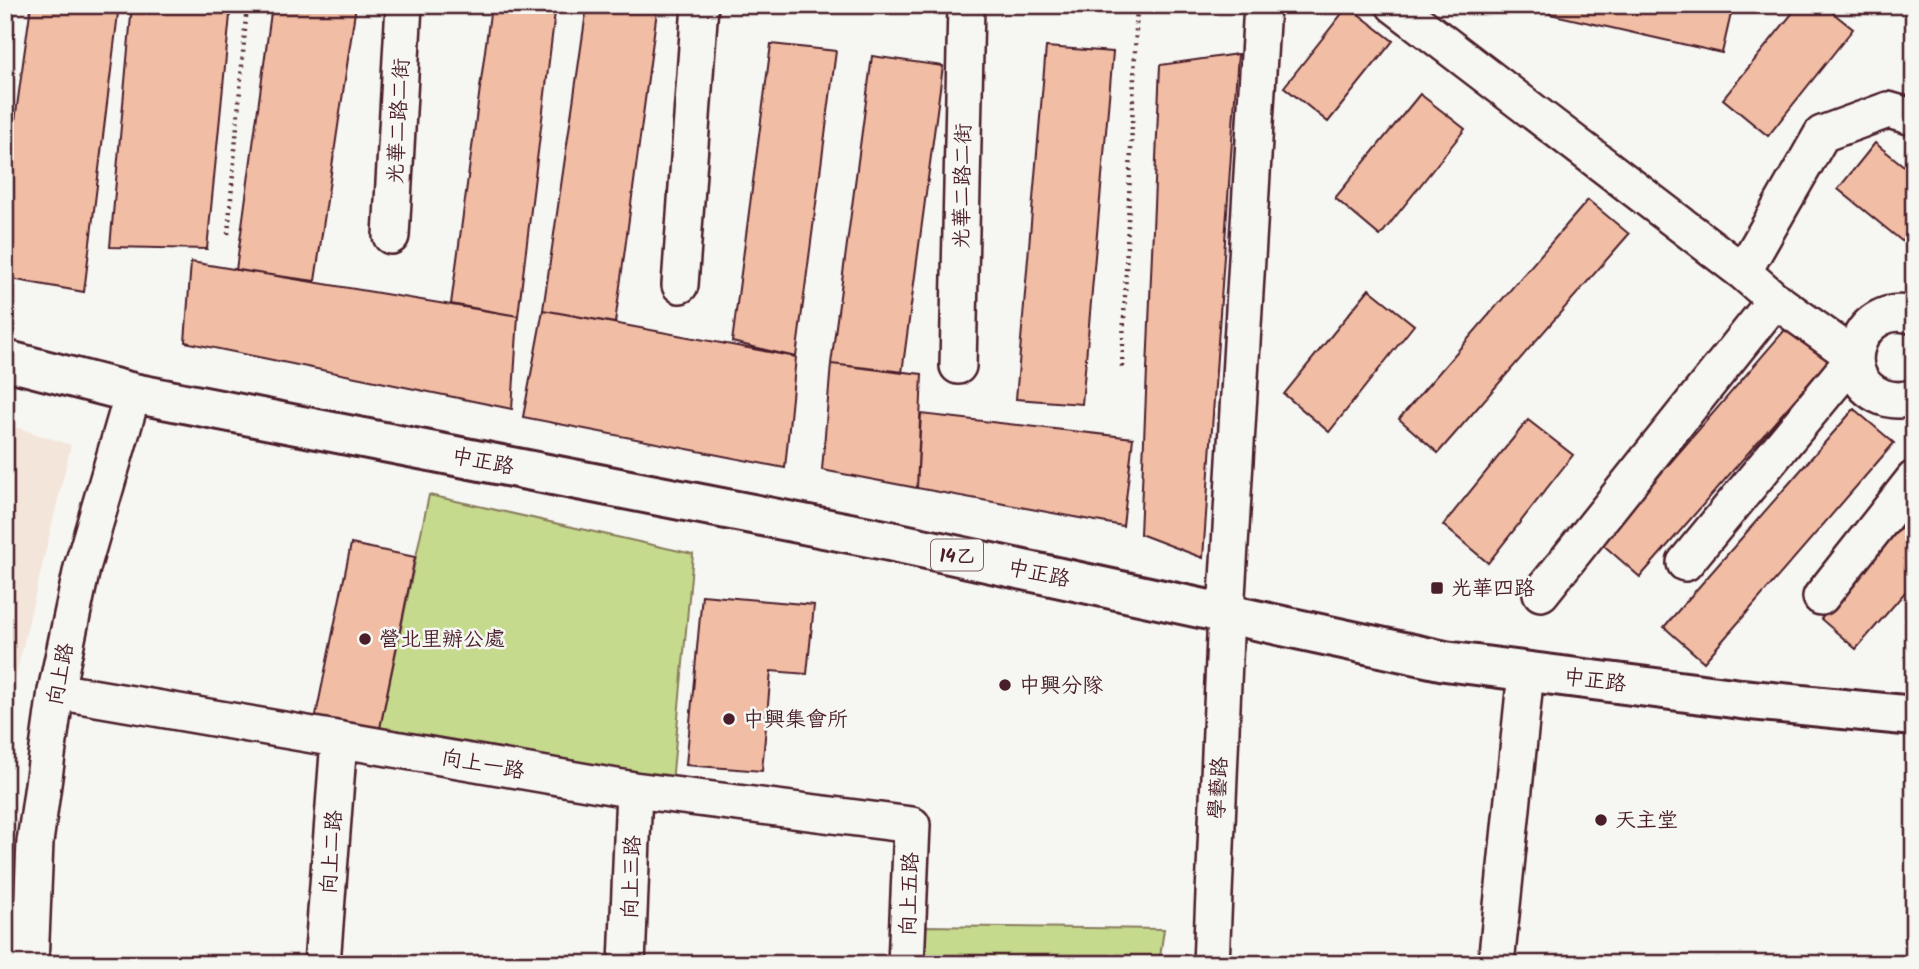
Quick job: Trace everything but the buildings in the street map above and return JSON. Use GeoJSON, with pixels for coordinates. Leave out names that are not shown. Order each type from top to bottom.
{"type":"FeatureCollection","features":[{"type":"Feature","properties":{"kind":"main road","name":"中正路"},"geometry":{"type":"LineString","coordinates":[[5,360],[133,393],[885,540],[1445,661],[1741,699],[1914,716]]}},
{"type":"Feature","properties":{"kind":"street","name":"光華二路二街"},"geometry":{"type":"LineString","coordinates":[[391,236],[404,5]]}},
{"type":"Feature","properties":{"kind":"street"},"geometry":{"type":"LineString","coordinates":[[680,285],[700,5]]}},
{"type":"Feature","properties":{"kind":"street","name":"光華二路二街"},"geometry":{"type":"LineString","coordinates":[[958,366],[966,5]]}},
{"type":"Feature","properties":{"kind":"street"},"geometry":{"type":"LineString","coordinates":[[1226,613],[1262,5]]}},
{"type":"Feature","properties":{"kind":"street"},"geometry":{"type":"LineString","coordinates":[[1394,5],[1743,272],[1775,300],[1855,357]]}},
{"type":"Feature","properties":{"kind":"street"},"geometry":{"type":"LineString","coordinates":[[1743,272],[1822,134],[1888,110],[1912,110]]}},
{"type":"Feature","properties":{"kind":"street"},"geometry":{"type":"LineString","coordinates":[[1541,593],[1775,300]]}},
{"type":"Feature","properties":{"kind":"street"},"geometry":{"type":"LineString","coordinates":[[1914,316],[1894,313],[1879,318],[1866,328],[1858,341],[1855,357],[1857,372],[1865,385],[1876,394],[1890,400],[1914,397]]}},
{"type":"Feature","properties":{"kind":"street"},"geometry":{"type":"LineString","coordinates":[[1685,563],[1855,357]]}},
{"type":"Feature","properties":{"kind":"street","name":"向上路"},"geometry":{"type":"LineString","coordinates":[[30,964],[34,842],[56,691],[82,568],[133,393]]}},
{"type":"Feature","properties":{"kind":"street"},"geometry":{"type":"LineString","coordinates":[[1821,597],[1914,479]]}},
{"type":"Feature","properties":{"kind":"street","name":"學藝路"},"geometry":{"type":"LineString","coordinates":[[1211,964],[1226,613]]}},
{"type":"Feature","properties":{"kind":"street"},"geometry":{"type":"LineString","coordinates":[[1496,964],[1526,671]]}},
{"type":"Feature","properties":{"kind":"street","name":"向上一路"},"geometry":{"type":"LineString","coordinates":[[56,691],[634,790],[912,825]]}},
{"type":"Feature","properties":{"kind":"street","name":"向上二路"},"geometry":{"type":"LineString","coordinates":[[322,964],[339,740]]}},
{"type":"Feature","properties":{"kind":"street","name":"向上三路"},"geometry":{"type":"LineString","coordinates":[[627,964],[634,790]]}},
{"type":"Feature","properties":{"kind":"street","name":"向上五路"},"geometry":{"type":"LineString","coordinates":[[906,964],[912,825]]}},
{"type":"Feature","properties":{"kind":"path"},"geometry":{"type":"LineString","coordinates":[[228,234],[247,5]]}},
{"type":"Feature","properties":{"kind":"path"},"geometry":{"type":"LineString","coordinates":[[1122,367],[1137,5]]}},
{"type":"Feature","properties":{"kind":"shaded area"},"geometry":{"type":"Polygon","coordinates":[[[5,424],[71,445],[5,721],[5,424]]]}},
{"type":"Feature","properties":{"kind":"green space"},"geometry":{"type":"Polygon","coordinates":[[[429,495],[693,554],[672,783],[379,733],[429,495]]]}},
{"type":"Feature","properties":{"kind":"green space"},"geometry":{"type":"Polygon","coordinates":[[[921,926],[1164,929],[1159,964],[919,964],[921,926]]]}},
{"type":"Feature","properties":{"kind":"place","name":"光華四路"},"geometry":{"type":"Point","coordinates":[1437,588]}},
{"type":"Feature","properties":{"kind":"place","name":"營北里辦公處"},"geometry":{"type":"Point","coordinates":[365,639]}},
{"type":"Feature","properties":{"kind":"place","name":"中興分隊"},"geometry":{"type":"Point","coordinates":[1005,685]}},
{"type":"Feature","properties":{"kind":"place","name":"中興集會所"},"geometry":{"type":"Point","coordinates":[729,719]}},
{"type":"Feature","properties":{"kind":"place","name":"天主堂"},"geometry":{"type":"Point","coordinates":[1601,820]}}]}
